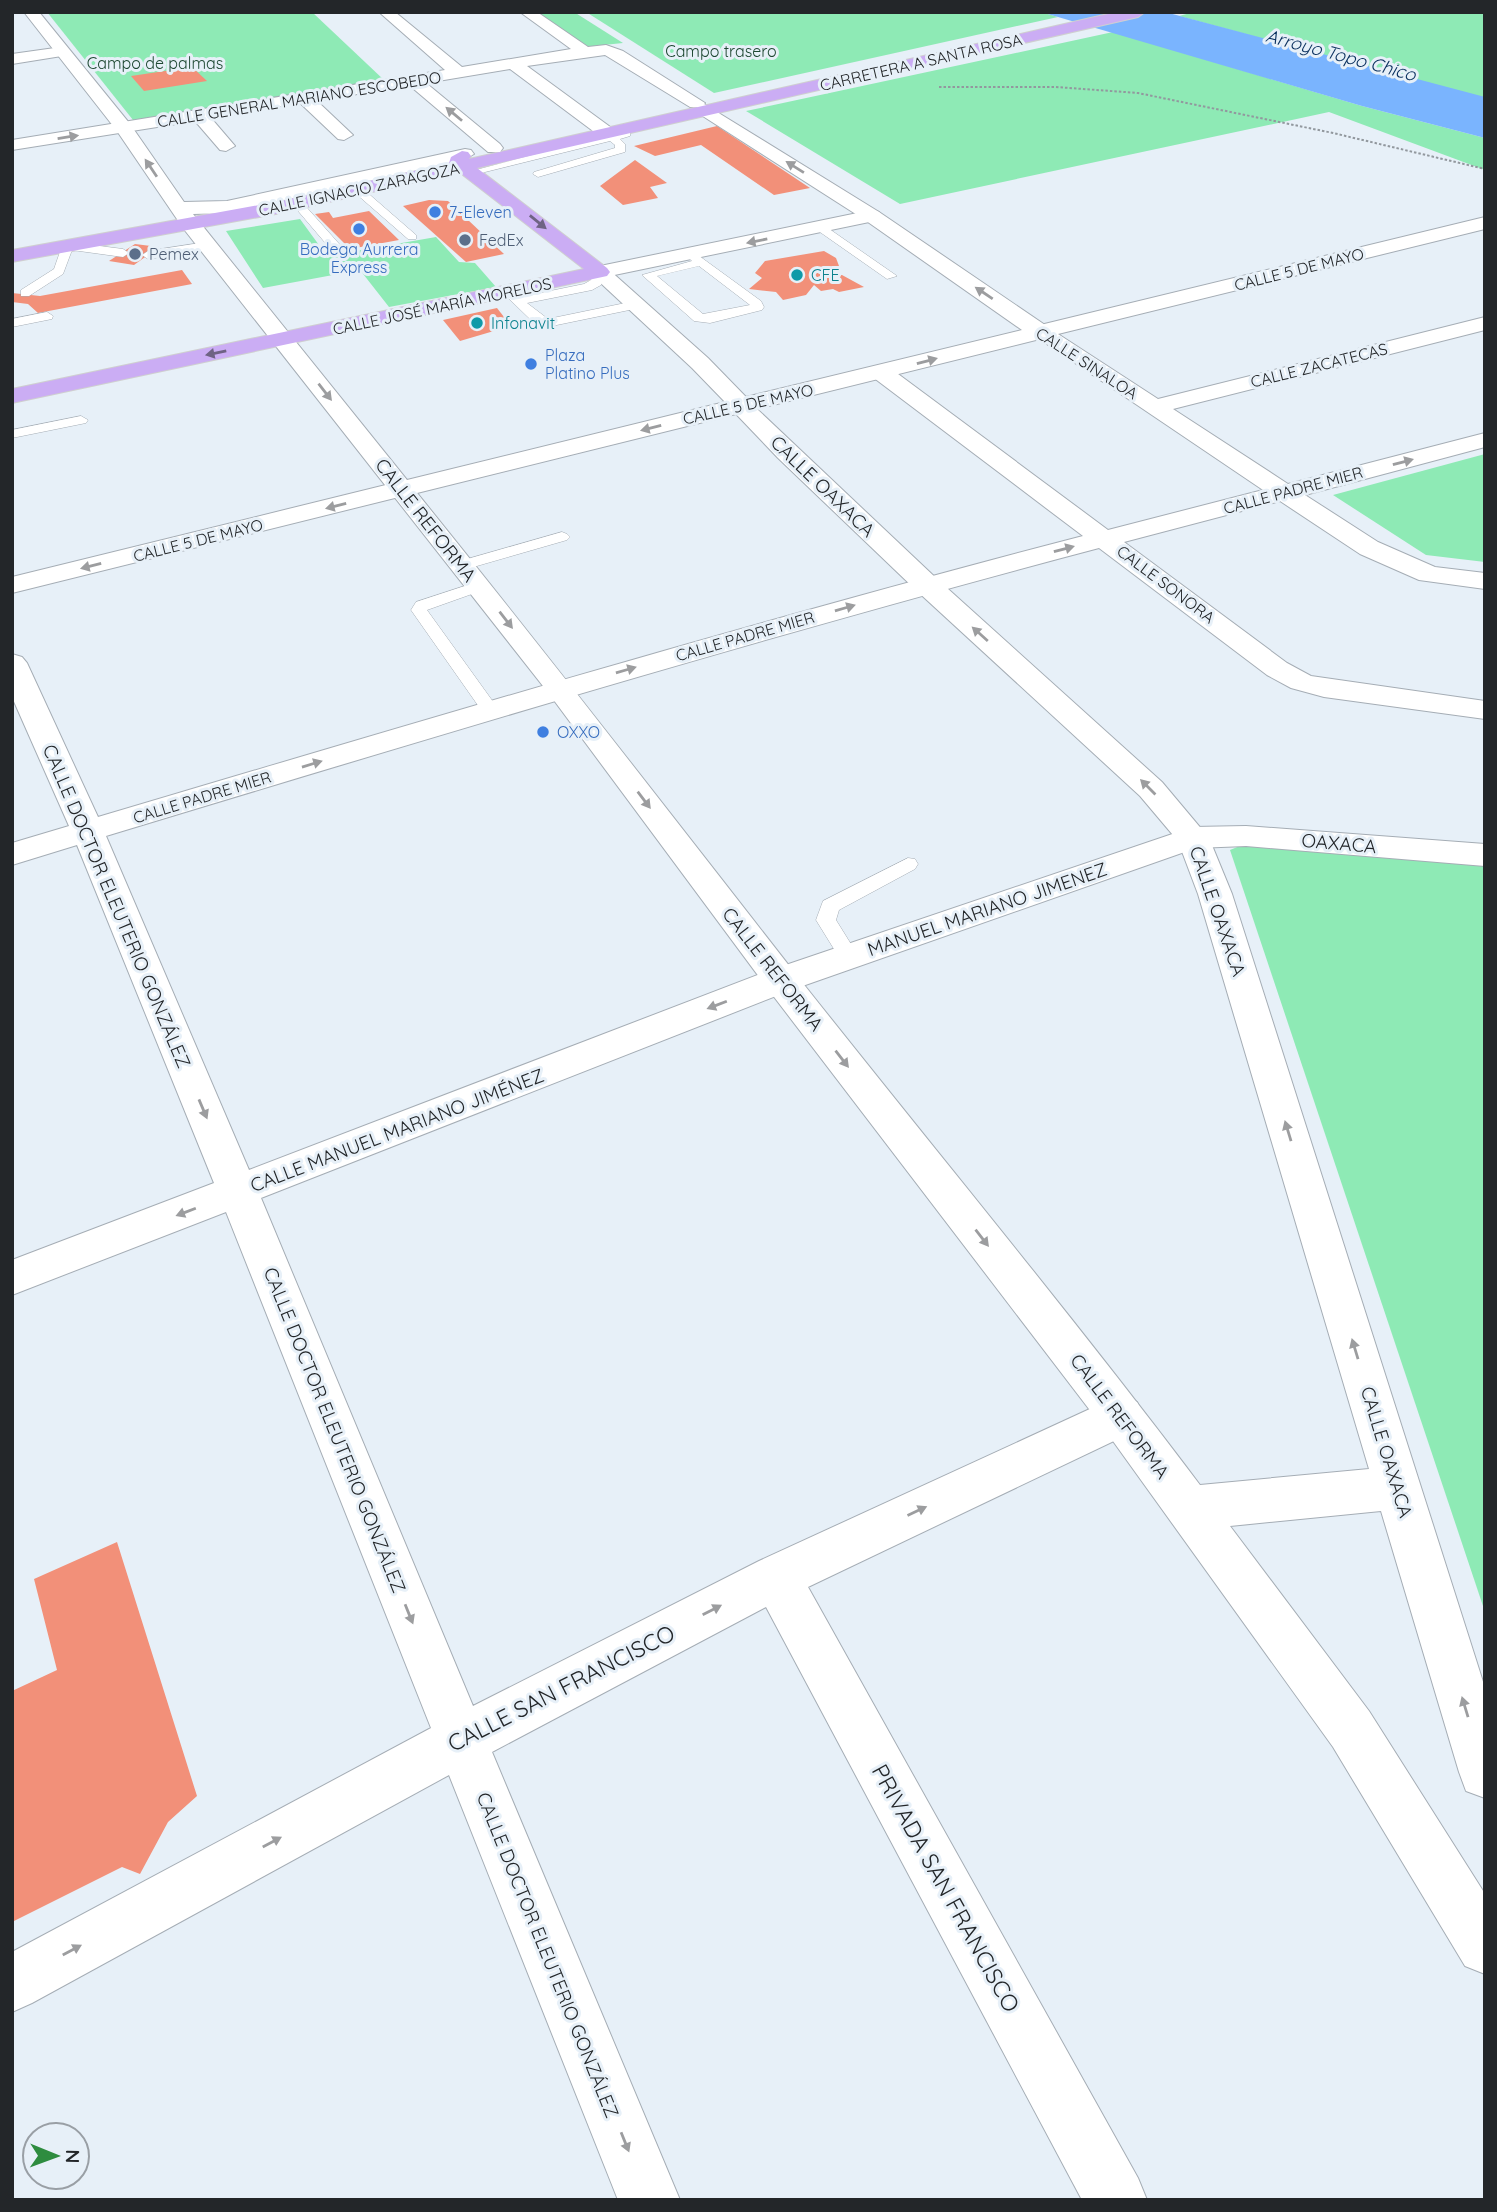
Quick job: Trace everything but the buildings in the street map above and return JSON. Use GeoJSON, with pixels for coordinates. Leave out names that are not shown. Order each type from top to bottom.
{"type":"FeatureCollection","features":[{"type":"Feature","properties":{"kind":"main road","name":"CARRETERA A SANTA ROSA"},"geometry":{"type":"LineString","coordinates":[[704,109],[1103,12]]}},
{"type":"Feature","properties":{"kind":"main road","name":"CARRETERA A SANTA ROSA"},"geometry":{"type":"LineString","coordinates":[[704,109],[1138,12]]}},
{"type":"Feature","properties":{"kind":"main road","name":"CALLE IGNACIO ZARAGOZA"},"geometry":{"type":"LineString","coordinates":[[12,256],[297,203],[704,109]]}},
{"type":"Feature","properties":{"kind":"main road","name":"CALLE IGNACIO ZARAGOZA"},"geometry":{"type":"LineString","coordinates":[[456,165],[494,148],[605,132]]}},
{"type":"Feature","properties":{"kind":"main road","name":"CALLE OAXACA"},"geometry":{"type":"LineString","coordinates":[[456,165],[600,272]]}},
{"type":"Feature","properties":{"kind":"main road","name":"CALLE JOSÉ MARÍA MORELOS"},"geometry":{"type":"LineString","coordinates":[[12,396],[283,339],[513,297],[600,272]]}},
{"type":"Feature","properties":{"kind":"street","name":"CALLE REFORMA"},"geometry":{"type":"LineString","coordinates":[[31,12],[124,128],[207,246],[560,689],[781,980],[1121,1416],[1351,1729],[1485,1946]]}},
{"type":"Feature","properties":{"kind":"street"},"geometry":{"type":"LineString","coordinates":[[386,12],[459,73]]}},
{"type":"Feature","properties":{"kind":"street"},"geometry":{"type":"LineString","coordinates":[[527,12],[585,52]]}},
{"type":"Feature","properties":{"kind":"street","name":"CALLE SINALOA"},"geometry":{"type":"LineString","coordinates":[[585,52],[606,50],[617,54],[704,109],[872,216],[1040,332],[1341,531],[1388,558],[1429,574],[1485,582]]}},
{"type":"Feature","properties":{"kind":"street"},"geometry":{"type":"LineString","coordinates":[[12,59],[62,51]]}},
{"type":"Feature","properties":{"kind":"street","name":"CALLE GENERAL MARIANO ESCOBEDO"},"geometry":{"type":"LineString","coordinates":[[12,145],[585,52]]}},
{"type":"Feature","properties":{"kind":"street"},"geometry":{"type":"LineString","coordinates":[[514,64],[605,132]]}},
{"type":"Feature","properties":{"kind":"street"},"geometry":{"type":"LineString","coordinates":[[413,80],[494,148]]}},
{"type":"Feature","properties":{"kind":"street"},"geometry":{"type":"LineString","coordinates":[[303,98],[344,135]]}},
{"type":"Feature","properties":{"kind":"street"},"geometry":{"type":"LineString","coordinates":[[199,115],[226,146]]}},
{"type":"Feature","properties":{"kind":"street","name":"CALLE IGNACIO ZARAGOZA"},"geometry":{"type":"LineString","coordinates":[[177,206],[199,209],[227,207],[456,165]]}},
{"type":"Feature","properties":{"kind":"street","name":"CALLE JOSÉ MARÍA MORELOS"},"geometry":{"type":"LineString","coordinates":[[600,272],[696,258],[872,216]]}},
{"type":"Feature","properties":{"kind":"street","name":"CALLE 5 DE MAYO"},"geometry":{"type":"LineString","coordinates":[[12,585],[1485,223]]}},
{"type":"Feature","properties":{"kind":"street","name":"CALLE OAXACA"},"geometry":{"type":"LineString","coordinates":[[600,272],[642,295],[676,320],[741,405],[787,453],[1151,789],[1193,838],[1215,894],[1485,1772]]}},
{"type":"Feature","properties":{"kind":"street"},"geometry":{"type":"LineString","coordinates":[[1008,340],[1021,329],[1016,315]]}},
{"type":"Feature","properties":{"kind":"street","name":"CALLE ZACATECAS"},"geometry":{"type":"LineString","coordinates":[[1153,407],[1485,323]]}},
{"type":"Feature","properties":{"kind":"street","name":"CALLE SONORA"},"geometry":{"type":"LineString","coordinates":[[882,373],[1277,669],[1301,682],[1324,688],[1485,710]]}},
{"type":"Feature","properties":{"kind":"street","name":"CALLE PADRE MIER"},"geometry":{"type":"LineString","coordinates":[[12,854],[560,689],[927,585],[1485,440]]}},
{"type":"Feature","properties":{"kind":"street","name":"CALLE DOCTOR ELEUTERIO GONZÁLEZ"},"geometry":{"type":"LineString","coordinates":[[12,663],[88,832],[238,1192],[649,2200]]}},
{"type":"Feature","properties":{"kind":"street","name":"OAXACA"},"geometry":{"type":"LineString","coordinates":[[1193,838],[1246,836],[1485,855]]}},
{"type":"Feature","properties":{"kind":"street","name":"MANUEL MARIANO JIMENEZ"},"geometry":{"type":"LineString","coordinates":[[781,980],[1193,838]]}},
{"type":"Feature","properties":{"kind":"street","name":"CALLE MANUEL MARIANO JIMÉNEZ"},"geometry":{"type":"LineString","coordinates":[[12,1278],[781,980]]}},
{"type":"Feature","properties":{"kind":"street","name":"CALLE SAN FRANCISCO"},"geometry":{"type":"LineString","coordinates":[[12,1983],[461,1740],[776,1577],[1121,1416]]}},
{"type":"Feature","properties":{"kind":"street"},"geometry":{"type":"LineString","coordinates":[[1189,1508],[1398,1488]]}},
{"type":"Feature","properties":{"kind":"street","name":"PRIVADA SAN FRANCISCO"},"geometry":{"type":"LineString","coordinates":[[776,1577],[1116,2200]]}},
{"type":"Feature","properties":{"kind":"lane"},"geometry":{"type":"LineString","coordinates":[[538,174],[621,150],[605,132]]}},
{"type":"Feature","properties":{"kind":"lane"},"geometry":{"type":"LineString","coordinates":[[358,190],[412,237]]}},
{"type":"Feature","properties":{"kind":"lane"},"geometry":{"type":"LineString","coordinates":[[297,203],[337,249]]}},
{"type":"Feature","properties":{"kind":"lane"},"geometry":{"type":"LineString","coordinates":[[821,228],[891,276]]}},
{"type":"Feature","properties":{"kind":"lane"},"geometry":{"type":"LineString","coordinates":[[25,293],[60,271],[68,246],[122,253]]}},
{"type":"Feature","properties":{"kind":"lane"},"geometry":{"type":"LineString","coordinates":[[148,255],[207,246]]}},
{"type":"Feature","properties":{"kind":"lane"},"geometry":{"type":"LineString","coordinates":[[696,258],[758,307],[710,319],[676,320],[642,295],[648,275],[696,258]]}},
{"type":"Feature","properties":{"kind":"lane"},"geometry":{"type":"LineString","coordinates":[[513,297],[538,319],[547,323],[642,295]]}},
{"type":"Feature","properties":{"kind":"lane"},"geometry":{"type":"LineString","coordinates":[[12,323],[47,316]]}},
{"type":"Feature","properties":{"kind":"lane"},"geometry":{"type":"LineString","coordinates":[[12,434],[81,420]]}},
{"type":"Feature","properties":{"kind":"lane"},"geometry":{"type":"LineString","coordinates":[[490,710],[419,610],[422,605],[471,576],[562,537]]}},
{"type":"Feature","properties":{"kind":"lane"},"geometry":{"type":"LineString","coordinates":[[849,957],[826,920],[830,906],[908,863]]}},
{"type":"Feature","properties":{"kind":"path"},"geometry":{"type":"LineString","coordinates":[[938,87],[1056,87],[1138,93],[1333,132],[1485,170]]}},
{"type":"Feature","properties":{"kind":"green space","name":"Campo de palmas"},"geometry":{"type":"Polygon","coordinates":[[[47,12],[312,12],[384,80],[133,120],[47,12]]]}},
{"type":"Feature","properties":{"kind":"green space"},"geometry":{"type":"Polygon","coordinates":[[[535,12],[574,12],[623,43],[584,47],[535,12]]]}},
{"type":"Feature","properties":{"kind":"green space","name":"Campo trasero"},"geometry":{"type":"Polygon","coordinates":[[[586,12],[1041,12],[1058,17],[714,93],[586,12]]]}},
{"type":"Feature","properties":{"kind":"green space"},"geometry":{"type":"Polygon","coordinates":[[[1194,12],[1485,12],[1485,99],[1179,16],[1194,12]]]}},
{"type":"Feature","properties":{"kind":"green space"},"geometry":{"type":"Polygon","coordinates":[[[1113,32],[1362,106],[1485,138],[1485,170],[1329,112],[900,204],[746,111],[1113,32]]]}},
{"type":"Feature","properties":{"kind":"green space"},"geometry":{"type":"Polygon","coordinates":[[[300,219],[327,256],[436,237],[459,262],[475,263],[496,287],[389,307],[360,270],[263,288],[226,231],[300,219]]]}},
{"type":"Feature","properties":{"kind":"green space"},"geometry":{"type":"Polygon","coordinates":[[[1485,454],[1485,562],[1426,555],[1333,495],[1485,454]]]}},
{"type":"Feature","properties":{"kind":"green space"},"geometry":{"type":"Polygon","coordinates":[[[1247,843],[1485,866],[1485,1612],[1230,850],[1247,843]]]}},
{"type":"Feature","properties":{"kind":"water"},"geometry":{"type":"Polygon","coordinates":[[[1041,12],[1165,12],[1485,97],[1485,138],[1362,106],[1041,12]]]}},
{"type":"Feature","properties":{"kind":"place","name":"7-Eleven"},"geometry":{"type":"Point","coordinates":[435,212]}},
{"type":"Feature","properties":{"kind":"place","name":"Bodega Aurrera Express"},"geometry":{"type":"Point","coordinates":[359,229]}},
{"type":"Feature","properties":{"kind":"place","name":"FedEx"},"geometry":{"type":"Point","coordinates":[465,240]}},
{"type":"Feature","properties":{"kind":"place","name":"Pemex"},"geometry":{"type":"Point","coordinates":[135,254]}},
{"type":"Feature","properties":{"kind":"place","name":"CFE"},"geometry":{"type":"Point","coordinates":[797,275]}},
{"type":"Feature","properties":{"kind":"place","name":"Infonavit"},"geometry":{"type":"Point","coordinates":[477,323]}},
{"type":"Feature","properties":{"kind":"place","name":"Plaza Platino Plus"},"geometry":{"type":"Point","coordinates":[531,364]}},
{"type":"Feature","properties":{"kind":"place","name":"OXXO"},"geometry":{"type":"Point","coordinates":[543,732]}},
{"type":"Feature","properties":{"kind":"water label","name":"Arroyo Topo Chico"},"geometry":{"type":"Point","coordinates":[1341,55]}}]}
